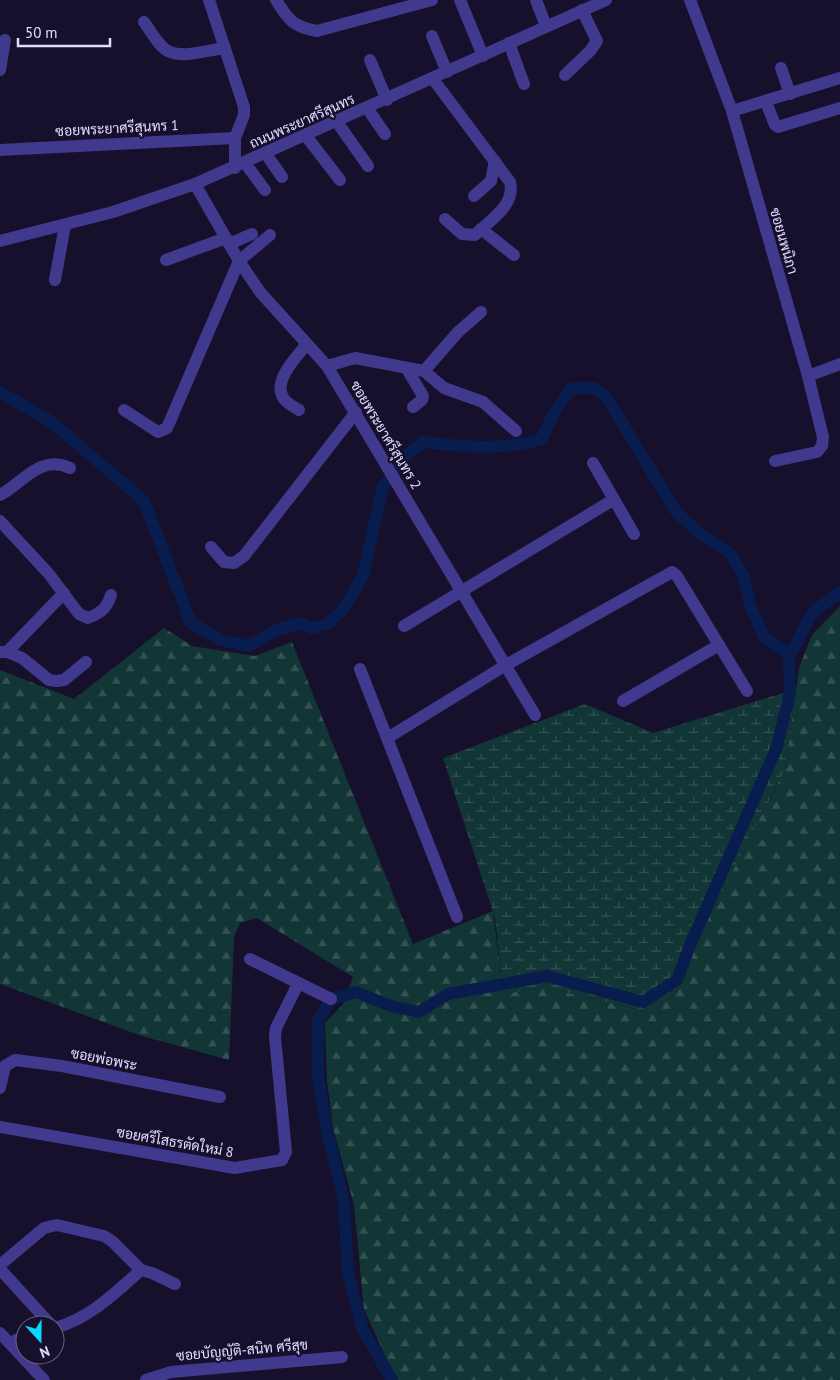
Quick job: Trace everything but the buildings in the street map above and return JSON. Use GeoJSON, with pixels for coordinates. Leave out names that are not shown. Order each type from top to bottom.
{"type":"FeatureCollection","features":[{"type":"Feature","properties":{"kind":"street"},"geometry":{"type":"LineString","coordinates":[[208,0],[244,107],[244,115],[235,138],[240,166],[264,190]]}},
{"type":"Feature","properties":{"kind":"street"},"geometry":{"type":"LineString","coordinates":[[276,0],[286,17],[301,28],[317,31],[432,0]]}},
{"type":"Feature","properties":{"kind":"street"},"geometry":{"type":"LineString","coordinates":[[460,0],[482,56]]}},
{"type":"Feature","properties":{"kind":"street"},"geometry":{"type":"LineString","coordinates":[[536,0],[546,26]]}},
{"type":"Feature","properties":{"kind":"street","name":"ถนนพระยาศรีสุนทร"},"geometry":{"type":"LineString","coordinates":[[0,241],[65,226],[195,184],[240,166],[606,0]]}},
{"type":"Feature","properties":{"kind":"street","name":"ซอยนพนิภา"},"geometry":{"type":"LineString","coordinates":[[690,0],[732,111],[808,376],[823,437],[822,446],[817,452],[775,461]]}},
{"type":"Feature","properties":{"kind":"street"},"geometry":{"type":"LineString","coordinates":[[565,75],[597,41],[582,10]]}},
{"type":"Feature","properties":{"kind":"street"},"geometry":{"type":"LineString","coordinates":[[144,22],[169,52],[180,54],[225,48]]}},
{"type":"Feature","properties":{"kind":"street"},"geometry":{"type":"LineString","coordinates":[[432,36],[447,72]]}},
{"type":"Feature","properties":{"kind":"street"},"geometry":{"type":"LineString","coordinates":[[0,70],[5,40]]}},
{"type":"Feature","properties":{"kind":"street"},"geometry":{"type":"LineString","coordinates":[[509,43],[524,84]]}},
{"type":"Feature","properties":{"kind":"street"},"geometry":{"type":"LineString","coordinates":[[370,60],[386,100]]}},
{"type":"Feature","properties":{"kind":"street"},"geometry":{"type":"LineString","coordinates":[[781,68],[790,94]]}},
{"type":"Feature","properties":{"kind":"street"},"geometry":{"type":"LineString","coordinates":[[732,111],[840,78]]}},
{"type":"Feature","properties":{"kind":"street"},"geometry":{"type":"LineString","coordinates":[[433,79],[510,182],[513,192],[508,204],[475,235],[468,236],[462,234],[446,219]]}},
{"type":"Feature","properties":{"kind":"street"},"geometry":{"type":"LineString","coordinates":[[766,102],[775,125],[778,127],[840,108]]}},
{"type":"Feature","properties":{"kind":"street"},"geometry":{"type":"LineString","coordinates":[[367,108],[385,134]]}},
{"type":"Feature","properties":{"kind":"street"},"geometry":{"type":"LineString","coordinates":[[337,122],[368,166]]}},
{"type":"Feature","properties":{"kind":"street"},"geometry":{"type":"LineString","coordinates":[[306,136],[340,180]]}},
{"type":"Feature","properties":{"kind":"street","name":"ซอยพระยาศรีสุนทร 1"},"geometry":{"type":"LineString","coordinates":[[0,150],[235,138]]}},
{"type":"Feature","properties":{"kind":"street"},"geometry":{"type":"LineString","coordinates":[[266,154],[282,177]]}},
{"type":"Feature","properties":{"kind":"street"},"geometry":{"type":"LineString","coordinates":[[474,196],[491,181],[495,161]]}},
{"type":"Feature","properties":{"kind":"street","name":"ซอยพระยาศรีสุนทร 2"},"geometry":{"type":"LineString","coordinates":[[195,184],[238,261],[260,292],[327,366],[535,714]]}},
{"type":"Feature","properties":{"kind":"street"},"geometry":{"type":"LineString","coordinates":[[55,280],[65,226]]}},
{"type":"Feature","properties":{"kind":"street"},"geometry":{"type":"LineString","coordinates":[[481,229],[514,255]]}},
{"type":"Feature","properties":{"kind":"street"},"geometry":{"type":"LineString","coordinates":[[166,260],[252,234]]}},
{"type":"Feature","properties":{"kind":"street"},"geometry":{"type":"LineString","coordinates":[[124,410],[158,432],[167,428],[238,261],[270,235]]}},
{"type":"Feature","properties":{"kind":"street"},"geometry":{"type":"LineString","coordinates":[[424,371],[458,332],[480,312]]}},
{"type":"Feature","properties":{"kind":"street"},"geometry":{"type":"LineString","coordinates":[[298,410],[285,400],[281,393],[282,383],[288,368],[307,344]]}},
{"type":"Feature","properties":{"kind":"street"},"geometry":{"type":"LineString","coordinates":[[327,366],[355,358],[424,371],[444,388],[483,402],[516,431]]}},
{"type":"Feature","properties":{"kind":"street"},"geometry":{"type":"LineString","coordinates":[[808,376],[840,364]]}},
{"type":"Feature","properties":{"kind":"street"},"geometry":{"type":"LineString","coordinates":[[406,369],[423,396],[422,400],[413,407]]}},
{"type":"Feature","properties":{"kind":"street"},"geometry":{"type":"LineString","coordinates":[[211,547],[224,562],[234,563],[244,556],[356,412]]}},
{"type":"Feature","properties":{"kind":"street"},"geometry":{"type":"LineString","coordinates":[[0,495],[30,473],[48,464],[59,463],[70,468]]}},
{"type":"Feature","properties":{"kind":"street"},"geometry":{"type":"LineString","coordinates":[[593,464],[612,500],[634,534]]}},
{"type":"Feature","properties":{"kind":"street"},"geometry":{"type":"LineString","coordinates":[[404,626],[612,500]]}},
{"type":"Feature","properties":{"kind":"street"},"geometry":{"type":"LineString","coordinates":[[0,521],[36,558],[78,614],[88,618],[98,614],[108,606],[111,595]]}},
{"type":"Feature","properties":{"kind":"street"},"geometry":{"type":"LineString","coordinates":[[389,737],[506,665],[672,572],[677,576],[747,691]]}},
{"type":"Feature","properties":{"kind":"street"},"geometry":{"type":"LineString","coordinates":[[64,593],[4,652],[22,658],[49,680],[57,681],[64,680],[86,662]]}},
{"type":"Feature","properties":{"kind":"street"},"geometry":{"type":"LineString","coordinates":[[623,701],[719,645]]}},
{"type":"Feature","properties":{"kind":"street"},"geometry":{"type":"LineString","coordinates":[[360,669],[389,737],[457,917]]}},
{"type":"Feature","properties":{"kind":"street"},"geometry":{"type":"LineString","coordinates":[[250,960],[331,999]]}},
{"type":"Feature","properties":{"kind":"street","name":"ซอยศรีโสธรตัดใหม่ 8"},"geometry":{"type":"LineString","coordinates":[[0,1127],[235,1168],[282,1160],[286,1152],[274,1049],[276,1028],[298,984]]}},
{"type":"Feature","properties":{"kind":"street","name":"ซอยพ่อพระ"},"geometry":{"type":"LineString","coordinates":[[0,1088],[5,1066],[15,1060],[62,1066],[220,1097]]}},
{"type":"Feature","properties":{"kind":"street"},"geometry":{"type":"LineString","coordinates":[[0,1265],[44,1228],[57,1225],[104,1236],[112,1240],[141,1270],[176,1284]]}},
{"type":"Feature","properties":{"kind":"street"},"geometry":{"type":"LineString","coordinates":[[0,1270],[42,1315]]}},
{"type":"Feature","properties":{"kind":"street"},"geometry":{"type":"LineString","coordinates":[[65,1325],[76,1322],[98,1307],[141,1270]]}},
{"type":"Feature","properties":{"kind":"street"},"geometry":{"type":"LineString","coordinates":[[0,1333],[44,1380]]}},
{"type":"Feature","properties":{"kind":"street"},"geometry":{"type":"LineString","coordinates":[[10,1344],[15,1341]]}},
{"type":"Feature","properties":{"kind":"street","name":"ซอยบัญญัติ-สนิท ศรีสุข"},"geometry":{"type":"LineString","coordinates":[[146,1380],[170,1372],[342,1357]]}},
{"type":"Feature","properties":{"kind":"green space"},"geometry":{"type":"Polygon","coordinates":[[[840,606],[840,1380],[396,1380],[364,1309],[354,1205],[333,1128],[327,1080],[325,1023],[343,1004],[353,977],[257,918],[240,923],[234,937],[229,1060],[139,1035],[0,984],[0,670],[74,699],[164,628],[192,646],[255,656],[292,642],[413,944],[493,911],[503,994],[543,987],[636,1009],[677,990],[699,937],[785,769],[799,668],[812,635],[840,606]]]}},
{"type":"Feature","properties":{"kind":"green space"},"geometry":{"type":"Polygon","coordinates":[[[796,689],[785,769],[699,937],[677,990],[636,1009],[543,987],[503,994],[495,918],[443,758],[585,704],[653,733],[796,689]]]}},
{"type":"Feature","properties":{"kind":"waterway"},"geometry":{"type":"LineString","coordinates":[[0,392],[53,423],[144,501],[191,623],[221,640],[248,646],[275,631],[299,623],[312,628],[328,624],[345,607],[363,576],[383,486],[408,454],[423,442],[498,447],[542,439],[554,412],[572,388],[594,388],[607,398],[677,513],[703,536],[729,552],[744,576],[750,605],[765,638],[782,649],[789,657],[790,692],[777,747],[691,943],[677,980],[643,1002],[547,976],[448,994],[419,1012],[391,1006],[356,992],[331,999],[318,1021],[318,1073],[326,1127],[344,1201],[348,1274],[363,1330],[392,1380]]}},
{"type":"Feature","properties":{"kind":"waterway"},"geometry":{"type":"LineString","coordinates":[[789,657],[812,613],[840,592]]}}]}
